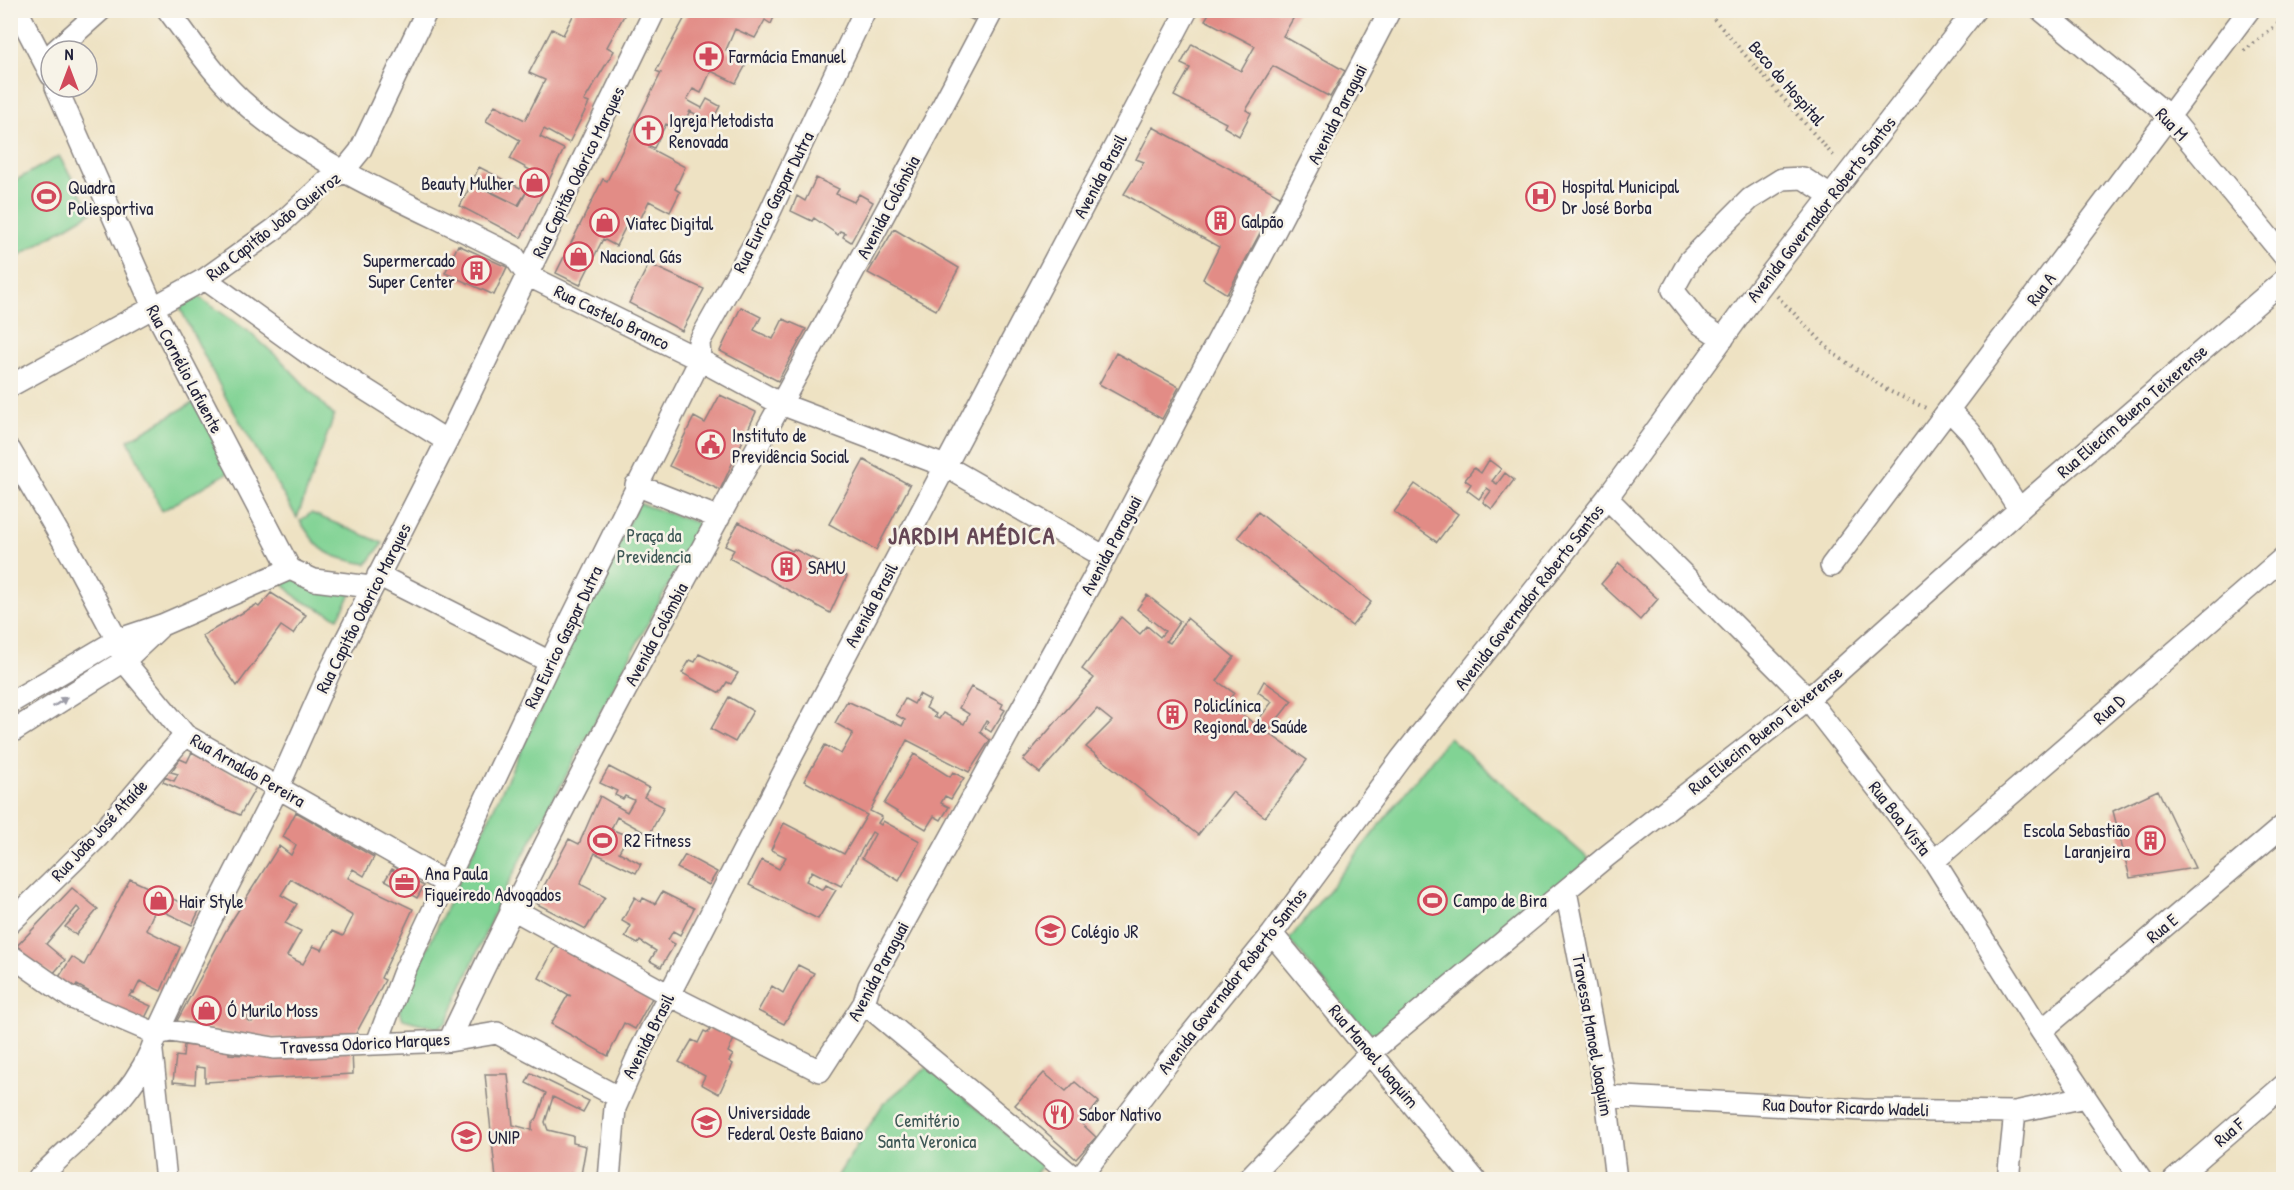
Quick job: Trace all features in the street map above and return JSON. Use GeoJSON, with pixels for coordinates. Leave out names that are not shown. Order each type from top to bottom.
{"type":"FeatureCollection","features":[{"type":"Feature","properties":{"kind":"street"},"geometry":{"type":"LineString","coordinates":[[17,10],[39,43]]}},
{"type":"Feature","properties":{"kind":"street"},"geometry":{"type":"LineString","coordinates":[[71,39],[101,10]]}},
{"type":"Feature","properties":{"kind":"street","name":"Rua Castelo Branco"},"geometry":{"type":"LineString","coordinates":[[168,10],[212,71],[251,109],[343,172],[514,256],[527,275],[700,360],[781,404],[945,466],[1105,557]]}},
{"type":"Feature","properties":{"kind":"street","name":"Rua Capitão João Queiroz"},"geometry":{"type":"LineString","coordinates":[[10,386],[205,279],[276,228],[328,180],[343,172],[360,151],[427,10]]}},
{"type":"Feature","properties":{"kind":"street","name":"Rua Capitão Odorico Marques"},"geometry":{"type":"LineString","coordinates":[[37,1179],[83,1139],[128,1093],[154,1043],[206,929],[278,788],[330,671],[447,441],[655,10]]}},
{"type":"Feature","properties":{"kind":"street","name":"Rua Eurico Gaspar Dutra"},"geometry":{"type":"LineString","coordinates":[[376,1043],[403,974],[550,662],[700,360],[699,342],[759,235],[865,10]]}},
{"type":"Feature","properties":{"kind":"street","name":"Avenida Colômbia"},"geometry":{"type":"LineString","coordinates":[[449,1041],[511,908],[993,10]]}},
{"type":"Feature","properties":{"kind":"street","name":"Avenida Brasil"},"geometry":{"type":"LineString","coordinates":[[609,1179],[618,1097],[945,466],[1187,10]]}},
{"type":"Feature","properties":{"kind":"street","name":"Avenida Paraguai"},"geometry":{"type":"LineString","coordinates":[[669,995],[820,1071],[864,1003],[869,986],[1105,557],[1390,10]]}},
{"type":"Feature","properties":{"kind":"street","name":"Avenida Governador Roberto Santos"},"geometry":{"type":"LineString","coordinates":[[1078,1179],[1272,934],[1401,759],[1607,498],[1764,283],[1975,10]]}},
{"type":"Feature","properties":{"kind":"street","name":"Rua M"},"geometry":{"type":"LineString","coordinates":[[2041,10],[2170,117],[2283,256]]}},
{"type":"Feature","properties":{"kind":"street","name":"Rua A"},"geometry":{"type":"LineString","coordinates":[[1831,566],[2249,10]]}},
{"type":"Feature","properties":{"kind":"street","name":"Rua Cornélio Lafuente"},"geometry":{"type":"LineString","coordinates":[[61,99],[153,309],[290,568]]}},
{"type":"Feature","properties":{"kind":"street"},"geometry":{"type":"LineString","coordinates":[[1723,339],[1699,323],[1673,291],[1689,261],[1750,199],[1782,179],[1803,178],[1831,196]]}},
{"type":"Feature","properties":{"kind":"street"},"geometry":{"type":"LineString","coordinates":[[205,279],[309,354],[447,441]]}},
{"type":"Feature","properties":{"kind":"street","name":"Rua Eliecim Bueno Teixerense"},"geometry":{"type":"LineString","coordinates":[[1247,1179],[1371,1052],[1607,856],[1808,699],[2019,509],[2283,280]]}},
{"type":"Feature","properties":{"kind":"street"},"geometry":{"type":"LineString","coordinates":[[1948,413],[1970,432],[2019,509]]}},
{"type":"Feature","properties":{"kind":"street","name":"Rua Arnaldo Pereira"},"geometry":{"type":"LineString","coordinates":[[10,450],[76,563],[117,640],[124,661],[185,735],[446,883]]}},
{"type":"Feature","properties":{"kind":"street"},"geometry":{"type":"LineString","coordinates":[[636,485],[719,518]]}},
{"type":"Feature","properties":{"kind":"street","name":"Rua Boa Vista"},"geometry":{"type":"LineString","coordinates":[[1607,498],[1808,699],[1934,861],[2040,1031],[2141,1179]]}},
{"type":"Feature","properties":{"kind":"street","name":"Rua D"},"geometry":{"type":"LineString","coordinates":[[1934,861],[2283,557]]}},
{"type":"Feature","properties":{"kind":"street"},"geometry":{"type":"LineString","coordinates":[[10,703],[117,640],[162,625],[290,568],[314,580],[375,581],[550,662]]}},
{"type":"Feature","properties":{"kind":"street"},"geometry":{"type":"LineString","coordinates":[[10,733],[124,661],[162,625]]}},
{"type":"Feature","properties":{"kind":"street","name":"Rua João José Ataíde"},"geometry":{"type":"LineString","coordinates":[[10,922],[97,838],[185,735]]}},
{"type":"Feature","properties":{"kind":"street","name":"Rua E"},"geometry":{"type":"LineString","coordinates":[[2040,1031],[2283,825]]}},
{"type":"Feature","properties":{"kind":"street","name":"Travessa Manoel Joaquim"},"geometry":{"type":"LineString","coordinates":[[1566,891],[1606,1096],[1616,1179]]}},
{"type":"Feature","properties":{"kind":"street"},"geometry":{"type":"LineString","coordinates":[[511,908],[669,995]]}},
{"type":"Feature","properties":{"kind":"street","name":"Rua Manoel Joaquim"},"geometry":{"type":"LineString","coordinates":[[1272,934],[1475,1179]]}},
{"type":"Feature","properties":{"kind":"street","name":"Travessa Odorico Marques"},"geometry":{"type":"LineString","coordinates":[[10,955],[70,997],[154,1043],[170,1031],[274,1048],[321,1048],[376,1043],[449,1041],[497,1033],[618,1097]]}},
{"type":"Feature","properties":{"kind":"street"},"geometry":{"type":"LineString","coordinates":[[864,1003],[1078,1179]]}},
{"type":"Feature","properties":{"kind":"street"},"geometry":{"type":"LineString","coordinates":[[154,1043],[166,1179]]}},
{"type":"Feature","properties":{"kind":"street","name":"Rua F"},"geometry":{"type":"LineString","coordinates":[[2174,1179],[2283,1085]]}},
{"type":"Feature","properties":{"kind":"street","name":"Rua Doutor Ricardo Wadeli"},"geometry":{"type":"LineString","coordinates":[[1606,1096],[1863,1110],[2015,1112],[2085,1097]]}},
{"type":"Feature","properties":{"kind":"street"},"geometry":{"type":"LineString","coordinates":[[2008,1179],[2015,1112]]}},
{"type":"Feature","properties":{"kind":"path","name":"Beco do Hospital"},"geometry":{"type":"LineString","coordinates":[[1706,10],[1848,173]]}},
{"type":"Feature","properties":{"kind":"path"},"geometry":{"type":"LineString","coordinates":[[1764,283],[1834,354],[1889,391],[1948,413]]}},
{"type":"Feature","properties":{"kind":"green space","name":"Quadra Poliesportiva"},"geometry":{"type":"Polygon","coordinates":[[[59,156],[92,212],[13,259],[10,256],[11,183],[59,156]]]}},
{"type":"Feature","properties":{"kind":"green space"},"geometry":{"type":"Polygon","coordinates":[[[196,295],[248,331],[280,359],[334,416],[297,518],[226,398],[180,308],[196,295]]]}},
{"type":"Feature","properties":{"kind":"green space"},"geometry":{"type":"Polygon","coordinates":[[[194,402],[231,471],[162,511],[128,440],[194,402]]]}},
{"type":"Feature","properties":{"kind":"green space","name":"Praça da Previdencia"},"geometry":{"type":"Polygon","coordinates":[[[638,503],[701,524],[500,899],[447,1022],[437,1028],[403,1019],[399,1008],[638,503]]]}},
{"type":"Feature","properties":{"kind":"green space"},"geometry":{"type":"Polygon","coordinates":[[[311,513],[383,543],[367,564],[334,556],[314,541],[300,521],[311,513]]]}},
{"type":"Feature","properties":{"kind":"green space"},"geometry":{"type":"Polygon","coordinates":[[[274,575],[356,585],[338,618],[298,599],[274,575]]]}},
{"type":"Feature","properties":{"kind":"green space","name":"Campo de Bira"},"geometry":{"type":"Polygon","coordinates":[[[1449,737],[1590,860],[1375,1042],[1289,940],[1449,737]]]}},
{"type":"Feature","properties":{"kind":"green space","name":"Cemitério Santa Veronica"},"geometry":{"type":"Polygon","coordinates":[[[927,1067],[1043,1165],[1031,1179],[835,1180],[883,1104],[927,1067]]]}},
{"type":"Feature","properties":{"kind":"building"},"geometry":{"type":"Polygon","coordinates":[[[576,10],[627,10],[607,47],[614,51],[584,101],[589,103],[569,143],[544,129],[540,137],[564,149],[521,238],[460,206],[472,183],[519,206],[527,191],[518,205],[472,182],[479,167],[520,188],[530,170],[510,159],[520,140],[486,121],[495,105],[525,120],[545,80],[529,73],[552,29],[563,35],[576,10]]]}},
{"type":"Feature","properties":{"kind":"building"},"geometry":{"type":"Polygon","coordinates":[[[689,10],[777,10],[771,24],[765,20],[755,38],[735,29],[726,50],[748,61],[736,83],[711,71],[701,93],[693,89],[687,100],[702,108],[707,99],[720,106],[711,123],[690,111],[679,131],[666,124],[654,148],[650,146],[649,148],[685,167],[675,189],[680,192],[670,212],[649,201],[639,222],[630,218],[616,246],[603,239],[580,285],[556,273],[603,179],[607,181],[661,73],[656,71],[689,10]]]}},
{"type":"Feature","properties":{"kind":"building"},"geometry":{"type":"Polygon","coordinates":[[[953,10],[978,10],[973,20],[953,10]]]}},
{"type":"Feature","properties":{"kind":"building"},"geometry":{"type":"Polygon","coordinates":[[[1211,10],[1298,10],[1283,36],[1345,71],[1330,97],[1273,66],[1246,110],[1251,113],[1239,136],[1224,127],[1226,123],[1174,96],[1190,68],[1181,64],[1192,44],[1241,71],[1255,46],[1205,20],[1211,10]]]}},
{"type":"Feature","properties":{"kind":"building","name":"Galpão"},"geometry":{"type":"Polygon","coordinates":[[[1153,127],[1280,196],[1227,294],[1203,279],[1219,247],[1124,194],[1144,162],[1136,159],[1153,127]]]}},
{"type":"Feature","properties":{"kind":"building"},"geometry":{"type":"Polygon","coordinates":[[[816,178],[839,189],[836,194],[854,202],[859,194],[873,202],[851,242],[843,237],[845,233],[840,231],[838,235],[814,218],[812,221],[791,211],[797,196],[805,201],[816,178]]]}},
{"type":"Feature","properties":{"kind":"building"},"geometry":{"type":"Polygon","coordinates":[[[894,229],[959,268],[936,310],[868,273],[894,229]]]}},
{"type":"Feature","properties":{"kind":"building","name":"Supermercado Super Center"},"geometry":{"type":"Polygon","coordinates":[[[458,245],[507,267],[494,295],[445,273],[458,245]]]}},
{"type":"Feature","properties":{"kind":"building"},"geometry":{"type":"Polygon","coordinates":[[[649,264],[704,289],[682,331],[629,303],[649,264]]]}},
{"type":"Feature","properties":{"kind":"building"},"geometry":{"type":"Polygon","coordinates":[[[741,307],[761,317],[754,330],[773,339],[783,319],[806,329],[778,381],[720,351],[741,307]]]}},
{"type":"Feature","properties":{"kind":"building"},"geometry":{"type":"Polygon","coordinates":[[[1116,353],[1179,387],[1162,419],[1099,384],[1116,353]]]}},
{"type":"Feature","properties":{"kind":"building","name":"Instituto de Previdência Social"},"geometry":{"type":"Polygon","coordinates":[[[720,395],[756,412],[720,490],[669,466],[694,417],[705,423],[720,395]]]}},
{"type":"Feature","properties":{"kind":"building"},"geometry":{"type":"Polygon","coordinates":[[[864,460],[910,485],[876,550],[829,524],[864,460]]]}},
{"type":"Feature","properties":{"kind":"building"},"geometry":{"type":"Polygon","coordinates":[[[1489,460],[1501,469],[1492,481],[1497,484],[1505,473],[1514,480],[1492,509],[1483,502],[1491,491],[1487,488],[1479,499],[1467,490],[1471,484],[1465,480],[1474,468],[1481,473],[1489,460]]]}},
{"type":"Feature","properties":{"kind":"building"},"geometry":{"type":"Polygon","coordinates":[[[1415,484],[1458,514],[1437,542],[1394,512],[1415,484]]]}},
{"type":"Feature","properties":{"kind":"building"},"geometry":{"type":"Polygon","coordinates":[[[1258,512],[1371,602],[1352,626],[1238,537],[1258,512]]]}},
{"type":"Feature","properties":{"kind":"building","name":"SAMU"},"geometry":{"type":"Polygon","coordinates":[[[739,522],[792,551],[794,549],[847,576],[830,613],[729,558],[734,550],[725,546],[739,522]]]}},
{"type":"Feature","properties":{"kind":"building"},"geometry":{"type":"Polygon","coordinates":[[[1619,563],[1658,599],[1640,620],[1601,584],[1619,563]]]}},
{"type":"Feature","properties":{"kind":"building"},"geometry":{"type":"Polygon","coordinates":[[[271,593],[306,615],[293,634],[281,626],[237,686],[202,636],[256,605],[259,607],[271,593]]]}},
{"type":"Feature","properties":{"kind":"building","name":"Policlínica Regional de Saúde"},"geometry":{"type":"Polygon","coordinates":[[[1147,595],[1180,621],[1166,641],[1170,643],[1187,618],[1234,657],[1217,681],[1234,693],[1226,703],[1255,724],[1272,702],[1258,692],[1264,681],[1292,701],[1267,732],[1307,760],[1265,817],[1232,792],[1198,835],[1086,747],[1112,721],[1097,709],[1040,773],[1023,760],[1094,678],[1082,669],[1121,617],[1140,634],[1147,626],[1160,637],[1165,631],[1137,609],[1147,595]]]}},
{"type":"Feature","properties":{"kind":"building"},"geometry":{"type":"Polygon","coordinates":[[[699,654],[738,673],[731,684],[727,682],[720,693],[682,673],[690,660],[695,662],[699,654]]]}},
{"type":"Feature","properties":{"kind":"building"},"geometry":{"type":"Polygon","coordinates":[[[971,687],[1003,704],[1001,708],[1005,710],[991,732],[985,728],[988,722],[986,721],[980,732],[990,740],[969,772],[907,740],[870,811],[882,817],[878,823],[881,825],[883,821],[920,841],[899,881],[862,858],[875,834],[872,832],[841,886],[812,871],[806,881],[823,890],[826,885],[836,890],[818,919],[749,885],[762,860],[779,869],[786,857],[771,850],[784,823],[844,854],[867,815],[804,781],[825,745],[841,754],[853,733],[835,723],[847,701],[902,726],[905,720],[896,715],[905,699],[914,704],[919,694],[930,700],[926,708],[936,714],[934,717],[939,719],[943,713],[964,724],[969,714],[959,708],[971,687]]]}},
{"type":"Feature","properties":{"kind":"building"},"geometry":{"type":"Polygon","coordinates":[[[729,697],[753,711],[735,742],[711,729],[729,697]]]}},
{"type":"Feature","properties":{"kind":"building"},"geometry":{"type":"Polygon","coordinates":[[[192,752],[256,787],[240,815],[163,782],[165,777],[174,781],[178,774],[171,772],[180,759],[187,762],[192,752]]]}},
{"type":"Feature","properties":{"kind":"building"},"geometry":{"type":"Polygon","coordinates":[[[914,754],[950,777],[953,772],[964,778],[951,799],[945,796],[941,803],[949,807],[941,820],[934,816],[926,829],[884,804],[914,754]]]}},
{"type":"Feature","properties":{"kind":"building"},"geometry":{"type":"Polygon","coordinates":[[[609,767],[649,788],[644,797],[664,807],[649,835],[617,817],[611,829],[628,836],[619,852],[641,864],[636,873],[595,853],[580,884],[605,897],[586,929],[535,903],[569,839],[579,844],[600,796],[627,812],[634,800],[625,796],[623,799],[615,795],[617,791],[600,783],[609,767]]]}},
{"type":"Feature","properties":{"kind":"building","name":"Escola Sebastião Laranjeira"},"geometry":{"type":"Polygon","coordinates":[[[2158,790],[2195,868],[2130,878],[2113,811],[2158,790]]]}},
{"type":"Feature","properties":{"kind":"building"},"geometry":{"type":"Polygon","coordinates":[[[296,812],[374,857],[364,876],[353,869],[348,878],[413,909],[381,978],[385,980],[353,1039],[296,1041],[222,1032],[177,1021],[229,925],[279,846],[291,855],[296,845],[283,837],[296,812]],[[291,879],[281,895],[297,904],[285,923],[301,931],[287,956],[303,964],[313,946],[322,950],[332,931],[343,936],[353,916],[291,879]],[[250,1008],[247,1020],[252,1022],[255,1010],[250,1008]]]}},
{"type":"Feature","properties":{"kind":"building"},"geometry":{"type":"Polygon","coordinates":[[[685,855],[717,872],[709,885],[677,868],[685,855]]]}},
{"type":"Feature","properties":{"kind":"building","name":"Ana Paula Figueiredo Advogados"},"geometry":{"type":"Polygon","coordinates":[[[392,869],[424,886],[417,898],[385,880],[392,869]]]}},
{"type":"Feature","properties":{"kind":"building"},"geometry":{"type":"Polygon","coordinates":[[[130,879],[199,911],[192,925],[156,908],[146,930],[180,947],[161,991],[140,981],[134,993],[132,992],[129,996],[151,1006],[142,1024],[94,1000],[97,996],[77,985],[73,991],[57,980],[72,957],[84,965],[130,879]]]}},
{"type":"Feature","properties":{"kind":"building"},"geometry":{"type":"Polygon","coordinates":[[[72,888],[98,909],[76,935],[65,927],[80,910],[77,907],[46,944],[65,960],[52,975],[14,949],[72,888]]]}},
{"type":"Feature","properties":{"kind":"building"},"geometry":{"type":"Polygon","coordinates":[[[662,892],[694,908],[680,935],[673,931],[668,940],[675,944],[661,967],[650,961],[656,951],[640,941],[638,944],[625,937],[631,926],[622,921],[635,897],[641,902],[643,898],[655,904],[662,892]]]}},
{"type":"Feature","properties":{"kind":"building"},"geometry":{"type":"Polygon","coordinates":[[[557,943],[653,996],[635,1029],[624,1023],[608,1056],[551,1024],[568,995],[571,996],[539,978],[557,943]]]}},
{"type":"Feature","properties":{"kind":"building"},"geometry":{"type":"Polygon","coordinates":[[[798,965],[814,973],[784,1024],[758,1011],[772,986],[783,993],[798,965]]]}},
{"type":"Feature","properties":{"kind":"building"},"geometry":{"type":"Polygon","coordinates":[[[713,1025],[735,1037],[728,1052],[733,1055],[729,1061],[733,1064],[719,1094],[701,1084],[705,1076],[679,1062],[692,1040],[698,1043],[704,1031],[708,1033],[713,1025]]]}},
{"type":"Feature","properties":{"kind":"building"},"geometry":{"type":"Polygon","coordinates":[[[184,1045],[229,1050],[229,1054],[242,1055],[242,1050],[352,1051],[353,1074],[205,1082],[205,1068],[196,1067],[195,1084],[173,1082],[176,1056],[183,1057],[184,1045]]]}},
{"type":"Feature","properties":{"kind":"building"},"geometry":{"type":"Polygon","coordinates":[[[531,1073],[589,1101],[583,1112],[553,1097],[545,1122],[548,1130],[573,1136],[573,1143],[586,1146],[581,1175],[571,1173],[569,1179],[496,1179],[485,1074],[508,1074],[513,1125],[532,1130],[532,1123],[537,1118],[546,1093],[526,1083],[531,1073]]]}},
{"type":"Feature","properties":{"kind":"building","name":"Sabor Nativo"},"geometry":{"type":"Polygon","coordinates":[[[1044,1073],[1066,1091],[1075,1082],[1099,1102],[1082,1124],[1096,1137],[1076,1159],[1015,1105],[1044,1073]]]}},
{"type":"Feature","properties":{"kind":"place","name":"Farmácia Emanuel"},"geometry":{"type":"Point","coordinates":[708,56]}},
{"type":"Feature","properties":{"kind":"place","name":"Igreja Metodista Renovada"},"geometry":{"type":"Point","coordinates":[648,130]}},
{"type":"Feature","properties":{"kind":"place","name":"Beauty Mulher"},"geometry":{"type":"Point","coordinates":[535,183]}},
{"type":"Feature","properties":{"kind":"place","name":"Hospital Municipal Dr José Borba"},"geometry":{"type":"Point","coordinates":[1541,196]}},
{"type":"Feature","properties":{"kind":"place","name":"Quadra Poliesportiva"},"geometry":{"type":"Point","coordinates":[47,197]}},
{"type":"Feature","properties":{"kind":"place","name":"Galpão"},"geometry":{"type":"Point","coordinates":[1220,221]}},
{"type":"Feature","properties":{"kind":"place","name":"Viatec Digital"},"geometry":{"type":"Point","coordinates":[604,223]}},
{"type":"Feature","properties":{"kind":"place","name":"Nacional Gás"},"geometry":{"type":"Point","coordinates":[579,256]}},
{"type":"Feature","properties":{"kind":"place","name":"Supermercado Super Center"},"geometry":{"type":"Point","coordinates":[476,270]}},
{"type":"Feature","properties":{"kind":"place","name":"Instituto de Previdência Social"},"geometry":{"type":"Point","coordinates":[711,445]}},
{"type":"Feature","properties":{"kind":"place","name":"SAMU"},"geometry":{"type":"Point","coordinates":[787,567]}},
{"type":"Feature","properties":{"kind":"place","name":"Policlínica Regional de Saúde"},"geometry":{"type":"Point","coordinates":[1173,715]}},
{"type":"Feature","properties":{"kind":"place","name":"R2 Fitness"},"geometry":{"type":"Point","coordinates":[603,840]}},
{"type":"Feature","properties":{"kind":"place","name":"Escola Sebastião Laranjeira"},"geometry":{"type":"Point","coordinates":[2151,840]}},
{"type":"Feature","properties":{"kind":"place","name":"Ana Paula Figueiredo Advogados"},"geometry":{"type":"Point","coordinates":[404,883]}},
{"type":"Feature","properties":{"kind":"place","name":"Campo de Bira"},"geometry":{"type":"Point","coordinates":[1432,900]}},
{"type":"Feature","properties":{"kind":"place","name":"Hair Style"},"geometry":{"type":"Point","coordinates":[158,901]}},
{"type":"Feature","properties":{"kind":"place","name":"Colégio JR"},"geometry":{"type":"Point","coordinates":[1050,931]}},
{"type":"Feature","properties":{"kind":"place","name":"Ó Murilo Moss"},"geometry":{"type":"Point","coordinates":[206,1010]}},
{"type":"Feature","properties":{"kind":"place","name":"Sabor Nativo"},"geometry":{"type":"Point","coordinates":[1058,1114]}},
{"type":"Feature","properties":{"kind":"place","name":"Universidade Federal Oeste Baiano"},"geometry":{"type":"Point","coordinates":[707,1122]}},
{"type":"Feature","properties":{"kind":"place","name":"UNIP"},"geometry":{"type":"Point","coordinates":[467,1137]}},
{"type":"Feature","properties":{"kind":"district","name":"JARDIM AMÉDICA"},"geometry":{"type":"Point","coordinates":[972,535]}}]}
